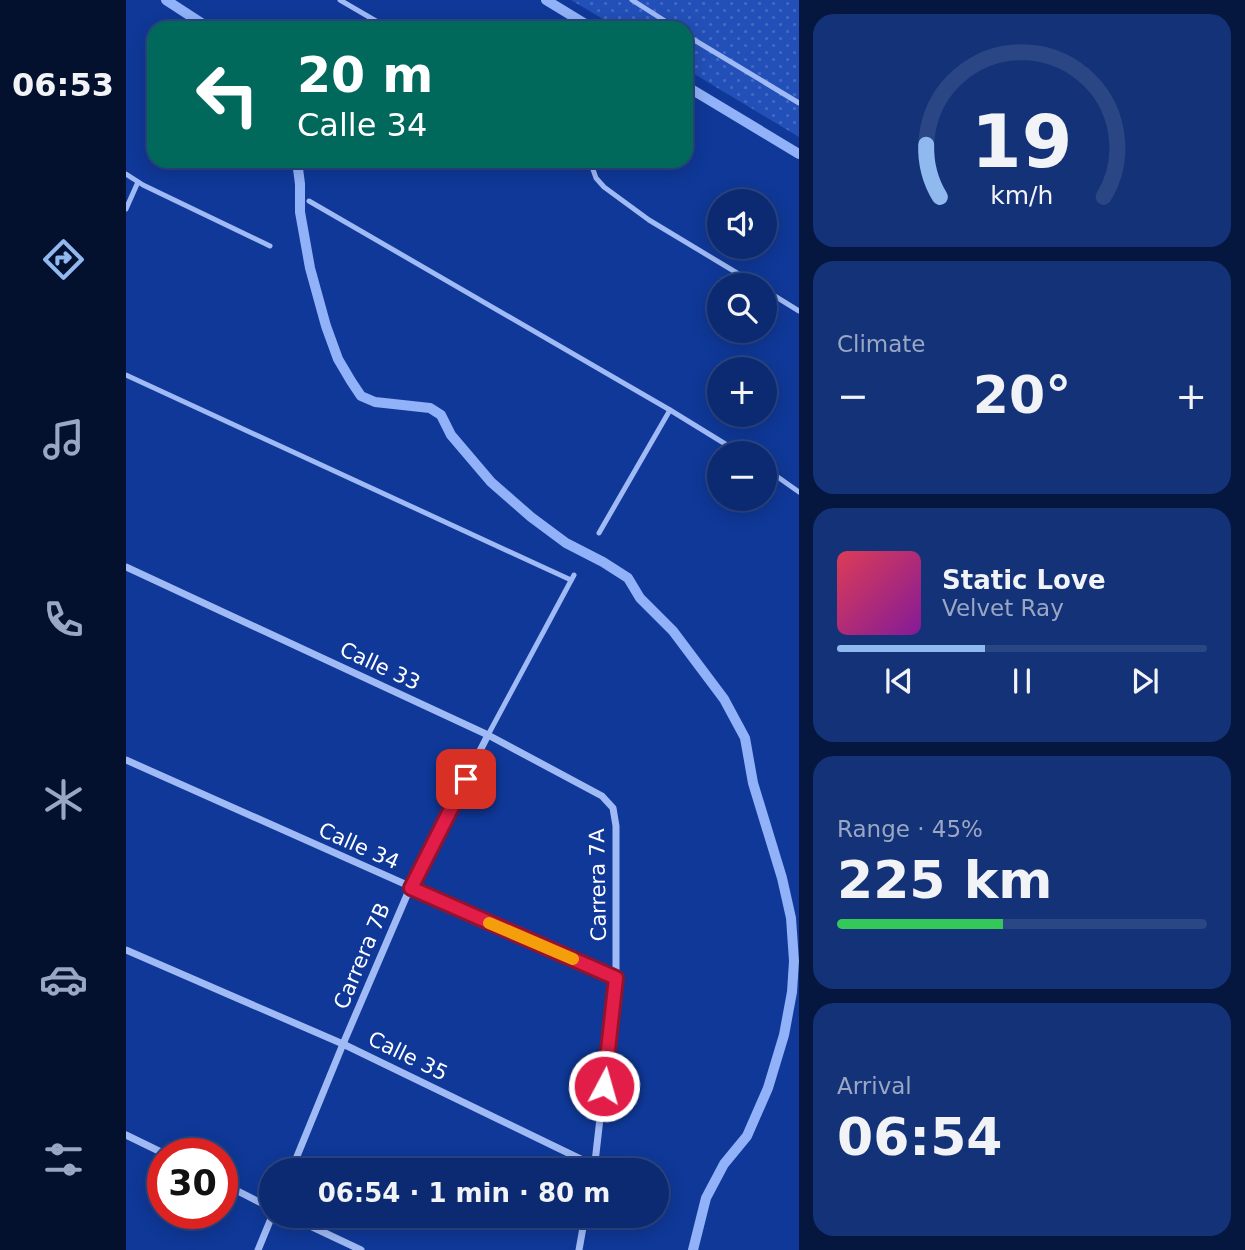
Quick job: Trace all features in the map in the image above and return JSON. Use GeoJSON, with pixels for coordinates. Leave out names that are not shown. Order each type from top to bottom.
{"type":"FeatureCollection","features":[{"type":"Feature","properties":{"kind":"street","name":"Calle 33"},"geometry":{"type":"LineString","coordinates":[[126,567],[488,735],[602,796],[613,808]]}},
{"type":"Feature","properties":{"kind":"street","name":"Carrera 7B"},"geometry":{"type":"LineString","coordinates":[[296,1158],[411,888],[488,735]]}},
{"type":"Feature","properties":{"kind":"street","name":"Calle 34"},"geometry":{"type":"LineString","coordinates":[[126,760],[616,978]]}},
{"type":"Feature","properties":{"kind":"street","name":"Carrera 7A"},"geometry":{"type":"LineString","coordinates":[[595,1158],[616,978],[616,826],[613,808]]}},
{"type":"Feature","properties":{"kind":"street","name":"Calle 35"},"geometry":{"type":"LineString","coordinates":[[126,950],[343,1044],[572,1158]]}},
{"type":"Feature","properties":{"kind":"street"},"geometry":{"type":"LineString","coordinates":[[126,1135],[147,1145]]}},
{"type":"Feature","properties":{"kind":"street"},"geometry":{"type":"LineString","coordinates":[[238,1191],[259,1202]]}},
{"type":"Feature","properties":{"kind":"street"},"geometry":{"type":"LineString","coordinates":[[258,1250],[267,1228]]}},
{"type":"Feature","properties":{"kind":"street"},"geometry":{"type":"LineString","coordinates":[[314,1228],[361,1250]]}},
{"type":"Feature","properties":{"kind":"street"},"geometry":{"type":"LineString","coordinates":[[579,1250],[583,1228]]}},
{"type":"Feature","properties":{"kind":"lane"},"geometry":{"type":"LineString","coordinates":[[340,0],[376,21]]}},
{"type":"Feature","properties":{"kind":"lane"},"geometry":{"type":"LineString","coordinates":[[632,0],[665,21]]}},
{"type":"Feature","properties":{"kind":"lane"},"geometry":{"type":"LineString","coordinates":[[693,39],[799,103]]}},
{"type":"Feature","properties":{"kind":"lane"},"geometry":{"type":"LineString","coordinates":[[592,168],[596,178],[604,187],[649,220],[737,273]]}},
{"type":"Feature","properties":{"kind":"lane"},"geometry":{"type":"LineString","coordinates":[[126,174],[270,246]]}},
{"type":"Feature","properties":{"kind":"lane"},"geometry":{"type":"LineString","coordinates":[[126,209],[138,182]]}},
{"type":"Feature","properties":{"kind":"lane"},"geometry":{"type":"LineString","coordinates":[[309,201],[720,441]]}},
{"type":"Feature","properties":{"kind":"lane"},"geometry":{"type":"LineString","coordinates":[[777,297],[799,311]]}},
{"type":"Feature","properties":{"kind":"lane","name":"Carrera 7B"},"geometry":{"type":"LineString","coordinates":[[126,375],[572,578],[488,735]]}},
{"type":"Feature","properties":{"kind":"lane"},"geometry":{"type":"LineString","coordinates":[[598,533],[670,410]]}},
{"type":"Feature","properties":{"kind":"lane"},"geometry":{"type":"LineString","coordinates":[[777,476],[799,492]]}},
{"type":"Feature","properties":{"kind":"shaded area"},"geometry":{"type":"Polygon","coordinates":[[[571,0],[799,0],[799,137],[693,73],[693,21],[606,21],[571,0]]]}},
{"type":"Feature","properties":{"kind":"waterway"},"geometry":{"type":"LineString","coordinates":[[166,0],[198,21]]}},
{"type":"Feature","properties":{"kind":"waterway"},"geometry":{"type":"LineString","coordinates":[[546,0],[580,21]]}},
{"type":"Feature","properties":{"kind":"waterway"},"geometry":{"type":"LineString","coordinates":[[693,90],[799,154]]}},
{"type":"Feature","properties":{"kind":"waterway"},"geometry":{"type":"LineString","coordinates":[[298,168],[300,212],[310,268],[326,326],[338,359],[361,396],[375,402],[430,408],[441,415],[451,435],[491,482],[531,517],[566,543],[628,578],[640,598],[673,631],[724,699],[745,738],[753,783],[782,878],[791,918],[794,961],[792,992],[784,1035],[768,1088],[747,1136],[724,1164],[706,1198],[693,1250]]}},
{"type":"Feature","properties":{"kind":"slow traffic"},"geometry":{"type":"LineString","coordinates":[[489,923],[573,959]]}},
{"type":"Feature","properties":{"kind":"route"},"geometry":{"type":"LineString","coordinates":[[466,779],[411,888],[616,978],[604,1086]]}}]}
